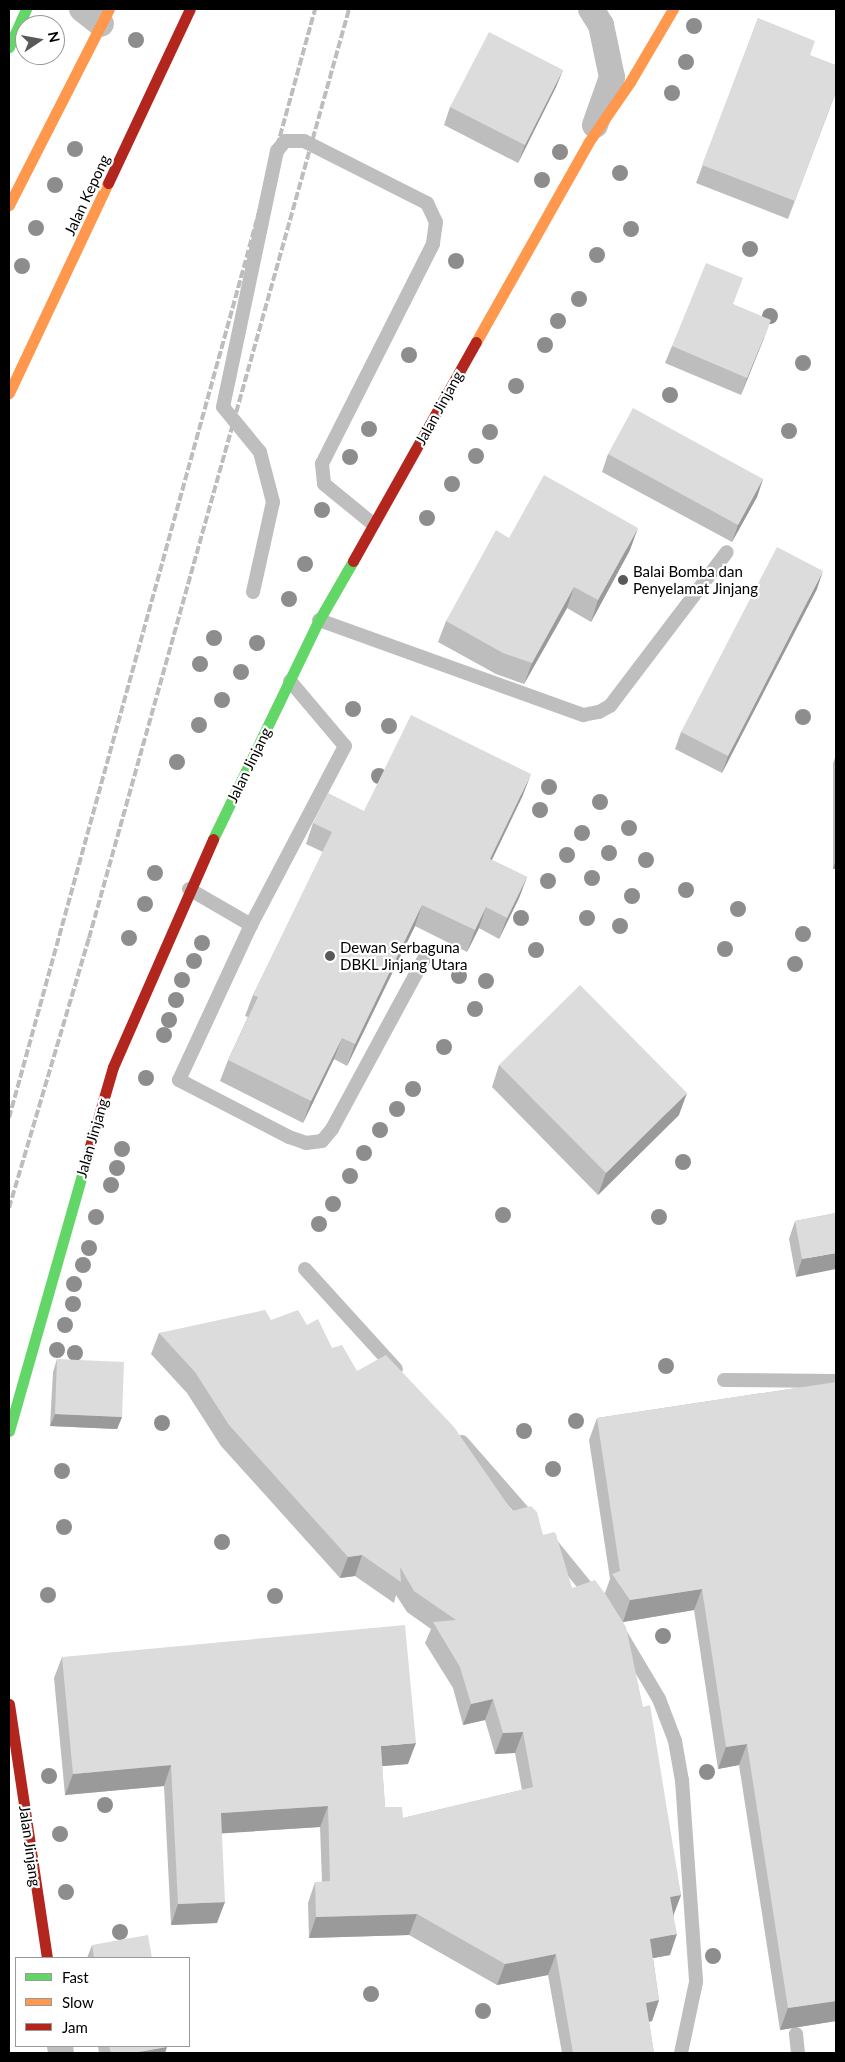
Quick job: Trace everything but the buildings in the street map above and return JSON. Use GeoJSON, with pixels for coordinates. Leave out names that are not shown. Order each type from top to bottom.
{"type":"FeatureCollection","features":[{"type":"Feature","properties":{"kind":"street"},"geometry":{"type":"LineString","coordinates":[[9,47],[26,9]]}},
{"type":"Feature","properties":{"kind":"street","name":"Jalan Kepong"},"geometry":{"type":"LineString","coordinates":[[9,394],[190,9]]}},
{"type":"Feature","properties":{"kind":"street","name":"Jalan Jinjang"},"geometry":{"type":"LineString","coordinates":[[588,142],[612,77],[601,25],[591,9]]}},
{"type":"Feature","properties":{"kind":"street","name":"Jalan Jinjang"},"geometry":{"type":"LineString","coordinates":[[9,1431],[112,1067],[189,889],[319,620],[588,142],[630,82],[673,9]]}},
{"type":"Feature","properties":{"kind":"street"},"geometry":{"type":"LineString","coordinates":[[9,205],[97,14]]}},
{"type":"Feature","properties":{"kind":"street","name":"Jalan Jinjang"},"geometry":{"type":"LineString","coordinates":[[9,1704],[47,1957]]}},
{"type":"Feature","properties":{"kind":"lane"},"geometry":{"type":"LineString","coordinates":[[253,592],[274,502],[260,452],[223,406],[277,151],[285,142],[304,141],[427,203],[436,222],[433,244],[322,464],[324,484],[373,524]]}},
{"type":"Feature","properties":{"kind":"lane"},"geometry":{"type":"LineString","coordinates":[[319,620],[583,714],[599,712],[610,706],[727,552]]}},
{"type":"Feature","properties":{"kind":"lane"},"geometry":{"type":"LineString","coordinates":[[290,681],[345,746],[251,925],[179,1080],[289,1137],[306,1143],[322,1141],[332,1129],[426,955]]}},
{"type":"Feature","properties":{"kind":"lane"},"geometry":{"type":"LineString","coordinates":[[189,889],[251,925]]}},
{"type":"Feature","properties":{"kind":"lane"},"geometry":{"type":"LineString","coordinates":[[304,1269],[408,1382]]}},
{"type":"Feature","properties":{"kind":"lane"},"geometry":{"type":"LineString","coordinates":[[724,1380],[836,1381]]}},
{"type":"Feature","properties":{"kind":"lane"},"geometry":{"type":"LineString","coordinates":[[453,1432],[608,1616],[659,1698],[675,1741],[681,1772],[696,1982],[681,2053]]}},
{"type":"Feature","properties":{"kind":"lane"},"geometry":{"type":"LineString","coordinates":[[796,2034],[798,2053]]}},
{"type":"Feature","properties":{"kind":"railway"},"geometry":{"type":"LineString","coordinates":[[9,1118],[315,9]]}},
{"type":"Feature","properties":{"kind":"railway"},"geometry":{"type":"LineString","coordinates":[[9,1208],[89,938],[349,9]]}},
{"type":"Feature","properties":{"kind":"traffic: fast"},"geometry":{"type":"LineString","coordinates":[[9,47],[26,9]]}},
{"type":"Feature","properties":{"kind":"traffic: fast"},"geometry":{"type":"LineString","coordinates":[[213,839],[319,620],[353,561]]}},
{"type":"Feature","properties":{"kind":"traffic: fast"},"geometry":{"type":"LineString","coordinates":[[9,1431],[90,1146]]}},
{"type":"Feature","properties":{"kind":"traffic: slow"},"geometry":{"type":"LineString","coordinates":[[9,205],[109,9]]}},
{"type":"Feature","properties":{"kind":"traffic: slow"},"geometry":{"type":"LineString","coordinates":[[476,342],[588,143],[630,82],[673,9]]}},
{"type":"Feature","properties":{"kind":"traffic: slow"},"geometry":{"type":"LineString","coordinates":[[9,393],[108,183]]}},
{"type":"Feature","properties":{"kind":"traffic: jam"},"geometry":{"type":"LineString","coordinates":[[108,183],[190,9]]}},
{"type":"Feature","properties":{"kind":"traffic: jam"},"geometry":{"type":"LineString","coordinates":[[353,561],[476,342]]}},
{"type":"Feature","properties":{"kind":"traffic: jam"},"geometry":{"type":"LineString","coordinates":[[90,1146],[113,1067],[213,839]]}},
{"type":"Feature","properties":{"kind":"traffic: jam"},"geometry":{"type":"LineString","coordinates":[[9,1704],[47,1957]]}},
{"type":"Feature","properties":{"kind":"place","name":"Balai Bomba dan Penyelamat Jinjang"},"geometry":{"type":"Point","coordinates":[623,580]}},
{"type":"Feature","properties":{"kind":"place","name":"Dewan Serbaguna DBKL Jinjang Utara"},"geometry":{"type":"Point","coordinates":[330,956]}}]}
